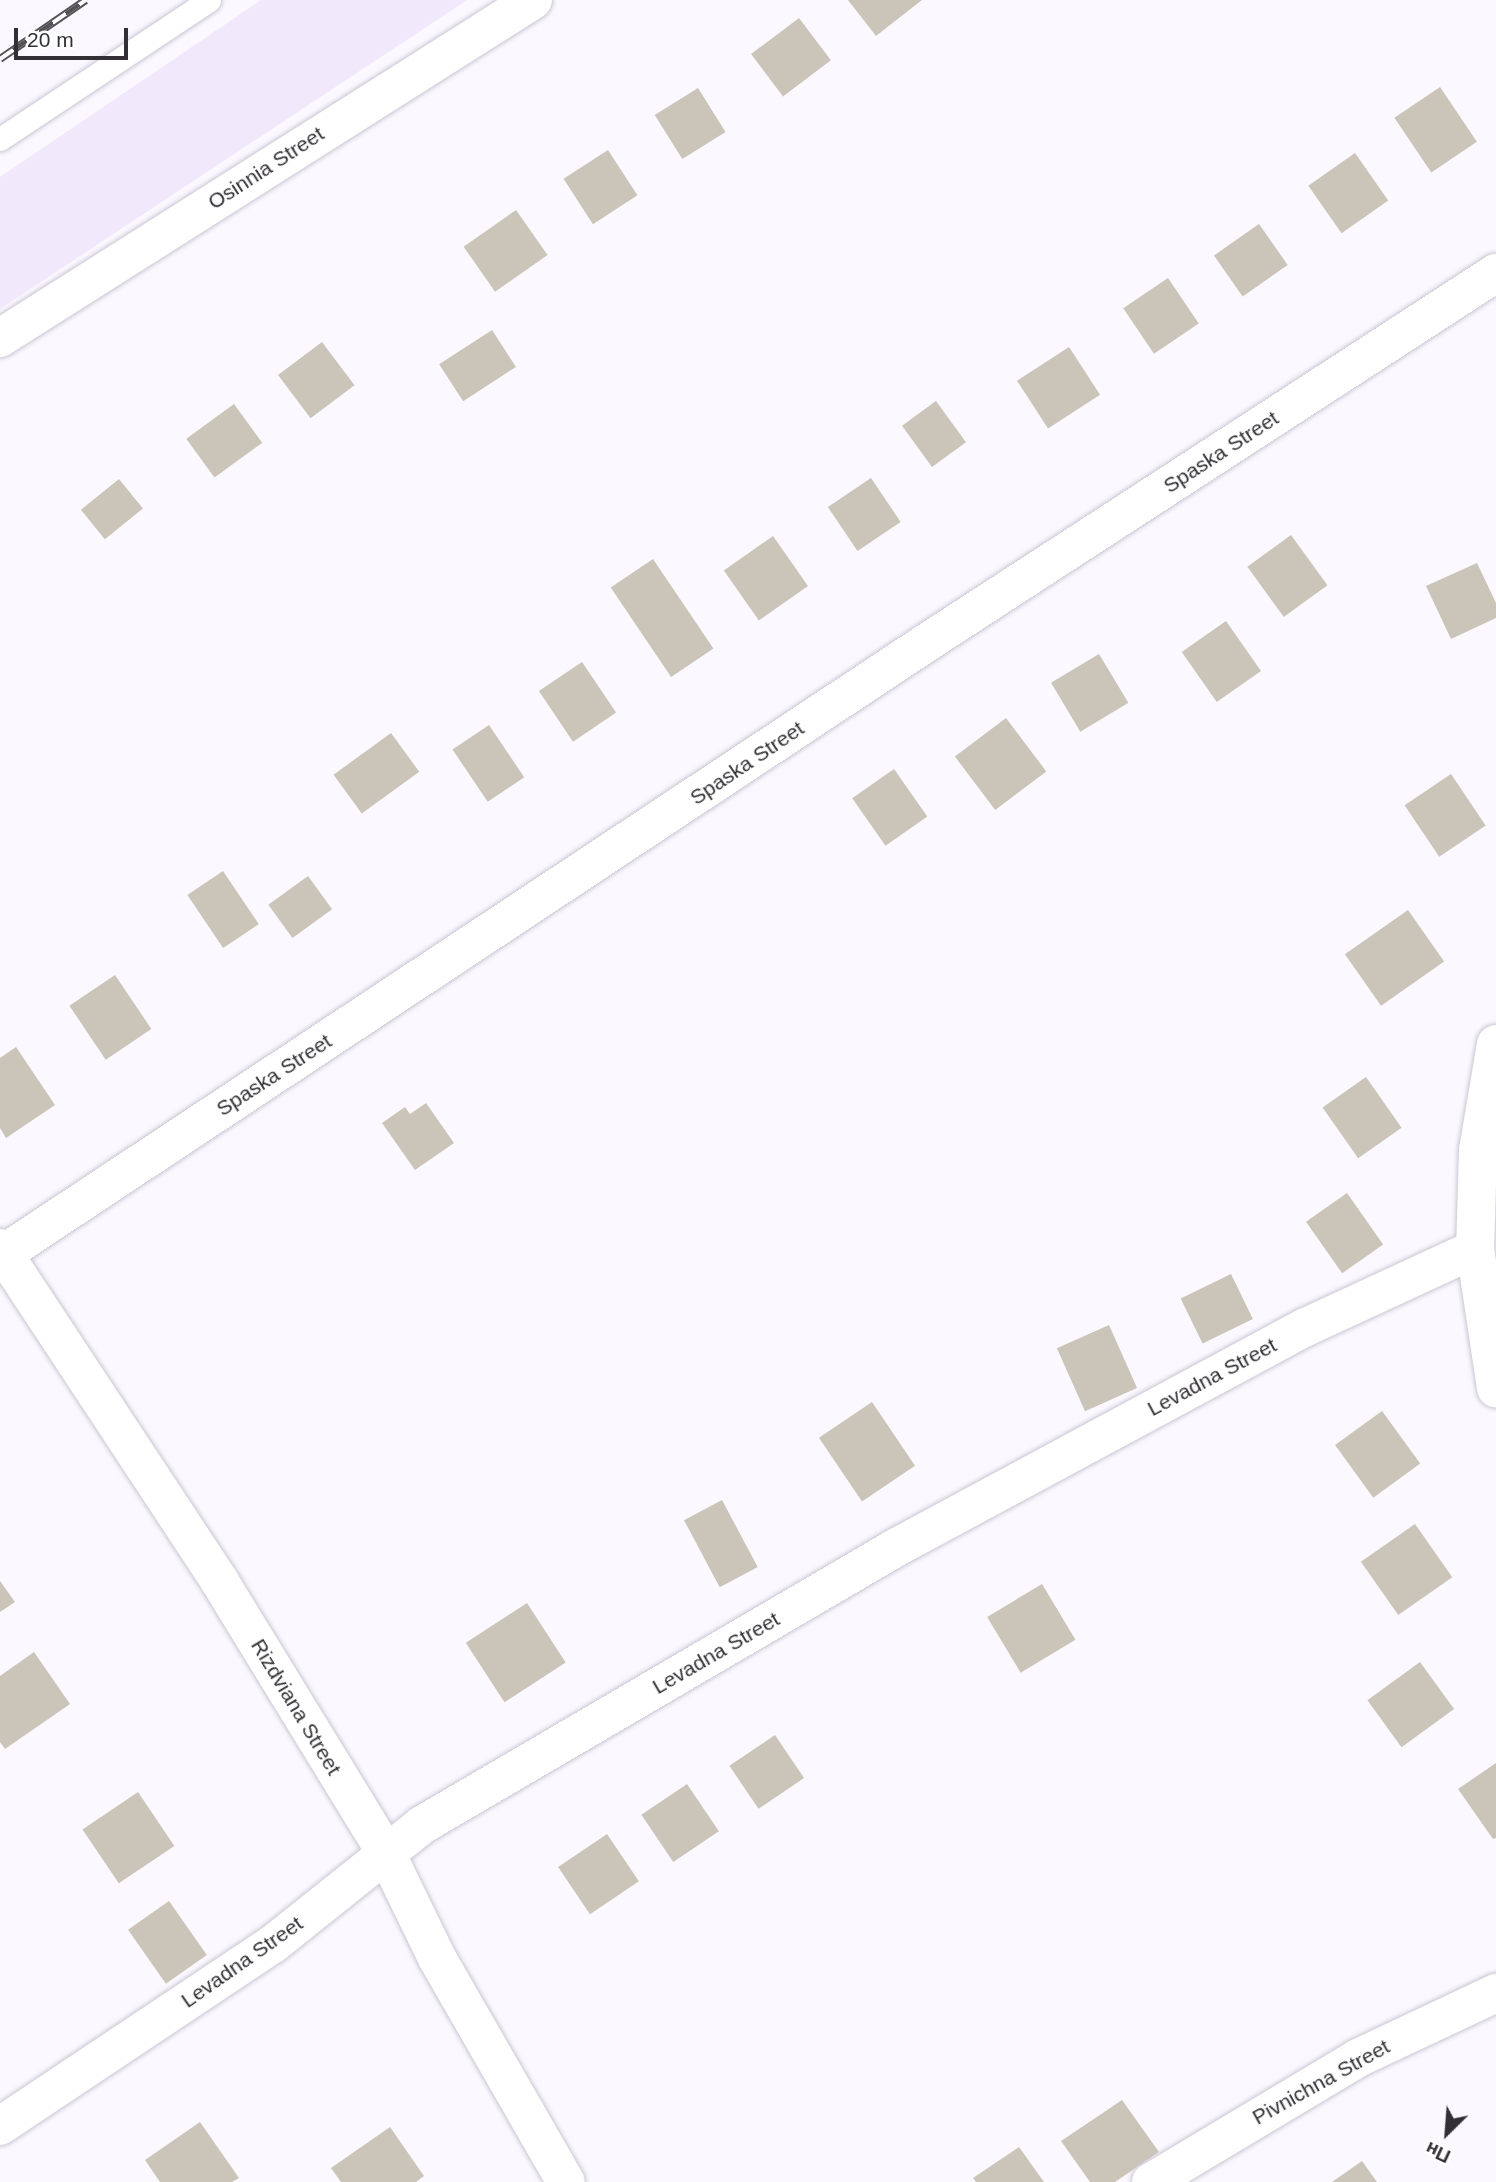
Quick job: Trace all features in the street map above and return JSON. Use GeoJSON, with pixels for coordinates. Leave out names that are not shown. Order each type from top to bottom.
{"type":"FeatureCollection","features":[{"type":"Feature","properties":{"kind":"street","name":"Osinnia Street"},"geometry":{"type":"LineString","coordinates":[[0,338],[533,0]]}},
{"type":"Feature","properties":{"kind":"street","name":"Spaska Street"},"geometry":{"type":"LineString","coordinates":[[1,1253],[926,643],[1496,273]]}},
{"type":"Feature","properties":{"kind":"street"},"geometry":{"type":"LineString","coordinates":[[1496,1044],[1478,1150],[1475,1249],[1496,1388]]}},
{"type":"Feature","properties":{"kind":"street","name":"Levadna Street"},"geometry":{"type":"LineString","coordinates":[[0,2126],[272,1944],[422,1825],[909,1541],[1306,1327],[1475,1249]]}},
{"type":"Feature","properties":{"kind":"street","name":"Rizdviana Street"},"geometry":{"type":"LineString","coordinates":[[1,1253],[220,1582],[387,1855],[437,1958],[566,2182]]}},
{"type":"Feature","properties":{"kind":"street","name":"Pivnichna Street"},"geometry":{"type":"LineString","coordinates":[[1151,2182],[1358,2058],[1496,1993]]}},
{"type":"Feature","properties":{"kind":"lane"},"geometry":{"type":"LineString","coordinates":[[0,139],[209,0]]}},
{"type":"Feature","properties":{"kind":"shaded area"},"geometry":{"type":"Polygon","coordinates":[[[261,0],[467,0],[0,309],[0,177],[261,0]]]}},
{"type":"Feature","properties":{"kind":"building"},"geometry":{"type":"Polygon","coordinates":[[[848,0],[922,0],[876,36],[848,0]]]}},
{"type":"Feature","properties":{"kind":"building"},"geometry":{"type":"Polygon","coordinates":[[[799,18],[831,60],[783,96],[751,54],[799,18]]]}},
{"type":"Feature","properties":{"kind":"building"},"geometry":{"type":"Polygon","coordinates":[[[1440,87],[1477,142],[1431,172],[1394,118],[1440,87]]]}},
{"type":"Feature","properties":{"kind":"building"},"geometry":{"type":"Polygon","coordinates":[[[698,88],[726,132],[682,159],[655,115],[698,88]]]}},
{"type":"Feature","properties":{"kind":"building"},"geometry":{"type":"Polygon","coordinates":[[[608,150],[637,195],[593,224],[564,179],[608,150]]]}},
{"type":"Feature","properties":{"kind":"building"},"geometry":{"type":"Polygon","coordinates":[[[1355,153],[1388,201],[1342,233],[1308,186],[1355,153]]]}},
{"type":"Feature","properties":{"kind":"building"},"geometry":{"type":"Polygon","coordinates":[[[516,210],[548,255],[495,292],[464,247],[516,210]]]}},
{"type":"Feature","properties":{"kind":"building"},"geometry":{"type":"Polygon","coordinates":[[[1259,224],[1288,265],[1243,297],[1214,256],[1259,224]]]}},
{"type":"Feature","properties":{"kind":"building"},"geometry":{"type":"Polygon","coordinates":[[[1168,278],[1199,324],[1154,354],[1123,308],[1168,278]]]}},
{"type":"Feature","properties":{"kind":"building"},"geometry":{"type":"Polygon","coordinates":[[[492,330],[516,367],[463,401],[439,364],[492,330]]]}},
{"type":"Feature","properties":{"kind":"building"},"geometry":{"type":"Polygon","coordinates":[[[322,342],[354,385],[311,418],[278,375],[322,342]]]}},
{"type":"Feature","properties":{"kind":"building"},"geometry":{"type":"Polygon","coordinates":[[[1069,347],[1100,395],[1048,429],[1017,381],[1069,347]]]}},
{"type":"Feature","properties":{"kind":"building"},"geometry":{"type":"Polygon","coordinates":[[[936,401],[966,442],[932,467],[902,426],[936,401]]]}},
{"type":"Feature","properties":{"kind":"building"},"geometry":{"type":"Polygon","coordinates":[[[234,404],[262,443],[214,478],[186,439],[234,404]]]}},
{"type":"Feature","properties":{"kind":"building"},"geometry":{"type":"Polygon","coordinates":[[[871,478],[901,522],[858,551],[828,507],[871,478]]]}},
{"type":"Feature","properties":{"kind":"building"},"geometry":{"type":"Polygon","coordinates":[[[119,479],[143,509],[105,539],[81,510],[119,479]]]}},
{"type":"Feature","properties":{"kind":"building"},"geometry":{"type":"Polygon","coordinates":[[[1291,535],[1327,585],[1284,617],[1247,567],[1291,535]]]}},
{"type":"Feature","properties":{"kind":"building"},"geometry":{"type":"Polygon","coordinates":[[[773,536],[808,586],[759,620],[724,570],[773,536]]]}},
{"type":"Feature","properties":{"kind":"building"},"geometry":{"type":"Polygon","coordinates":[[[653,559],[713,649],[671,677],[611,588],[653,559]]]}},
{"type":"Feature","properties":{"kind":"building"},"geometry":{"type":"Polygon","coordinates":[[[1477,563],[1496,603],[1496,618],[1451,639],[1426,586],[1477,563]]]}},
{"type":"Feature","properties":{"kind":"building"},"geometry":{"type":"Polygon","coordinates":[[[1226,621],[1261,671],[1217,702],[1182,652],[1226,621]]]}},
{"type":"Feature","properties":{"kind":"building"},"geometry":{"type":"Polygon","coordinates":[[[1099,654],[1128,703],[1080,732],[1051,683],[1099,654]]]}},
{"type":"Feature","properties":{"kind":"building"},"geometry":{"type":"Polygon","coordinates":[[[582,662],[616,713],[573,742],[539,691],[582,662]]]}},
{"type":"Feature","properties":{"kind":"building"},"geometry":{"type":"Polygon","coordinates":[[[1006,718],[1046,772],[995,810],[955,757],[1006,718]]]}},
{"type":"Feature","properties":{"kind":"building"},"geometry":{"type":"Polygon","coordinates":[[[489,725],[524,777],[488,802],[453,750],[489,725]]]}},
{"type":"Feature","properties":{"kind":"building"},"geometry":{"type":"Polygon","coordinates":[[[391,733],[419,772],[362,814],[334,775],[391,733]]]}},
{"type":"Feature","properties":{"kind":"building"},"geometry":{"type":"Polygon","coordinates":[[[894,769],[927,817],[885,846],[852,798],[894,769]]]}},
{"type":"Feature","properties":{"kind":"building"},"geometry":{"type":"Polygon","coordinates":[[[1451,774],[1486,825],[1439,857],[1405,805],[1451,774]]]}},
{"type":"Feature","properties":{"kind":"building"},"geometry":{"type":"Polygon","coordinates":[[[223,871],[259,924],[223,948],[187,895],[223,871]]]}},
{"type":"Feature","properties":{"kind":"building"},"geometry":{"type":"Polygon","coordinates":[[[308,876],[332,909],[292,938],[268,905],[308,876]]]}},
{"type":"Feature","properties":{"kind":"building"},"geometry":{"type":"Polygon","coordinates":[[[1408,910],[1444,962],[1381,1006],[1345,954],[1408,910]]]}},
{"type":"Feature","properties":{"kind":"building"},"geometry":{"type":"Polygon","coordinates":[[[115,975],[151,1029],[106,1060],[69,1006],[115,975]]]}},
{"type":"Feature","properties":{"kind":"building"},"geometry":{"type":"Polygon","coordinates":[[[16,1047],[55,1105],[6,1138],[0,1128],[0,1058],[16,1047]]]}},
{"type":"Feature","properties":{"kind":"building"},"geometry":{"type":"Polygon","coordinates":[[[1366,1077],[1402,1128],[1358,1158],[1323,1107],[1366,1077]]]}},
{"type":"Feature","properties":{"kind":"building"},"geometry":{"type":"Polygon","coordinates":[[[426,1103],[454,1143],[415,1170],[382,1123],[405,1107],[410,1114],[426,1103]]]}},
{"type":"Feature","properties":{"kind":"building"},"geometry":{"type":"Polygon","coordinates":[[[1347,1193],[1383,1245],[1342,1273],[1306,1222],[1347,1193]]]}},
{"type":"Feature","properties":{"kind":"building"},"geometry":{"type":"Polygon","coordinates":[[[1231,1274],[1253,1319],[1203,1343],[1181,1299],[1231,1274]]]}},
{"type":"Feature","properties":{"kind":"building"},"geometry":{"type":"Polygon","coordinates":[[[1109,1325],[1137,1388],[1085,1411],[1057,1348],[1109,1325]]]}},
{"type":"Feature","properties":{"kind":"building"},"geometry":{"type":"Polygon","coordinates":[[[872,1402],[915,1466],[862,1502],[819,1438],[872,1402]]]}},
{"type":"Feature","properties":{"kind":"building"},"geometry":{"type":"Polygon","coordinates":[[[1382,1411],[1420,1464],[1373,1498],[1335,1445],[1382,1411]]]}},
{"type":"Feature","properties":{"kind":"building"},"geometry":{"type":"Polygon","coordinates":[[[722,1500],[758,1567],[720,1587],[684,1520],[722,1500]]]}},
{"type":"Feature","properties":{"kind":"building"},"geometry":{"type":"Polygon","coordinates":[[[1415,1524],[1452,1577],[1398,1615],[1361,1562],[1415,1524]]]}},
{"type":"Feature","properties":{"kind":"building"},"geometry":{"type":"Polygon","coordinates":[[[0,1581],[15,1602],[0,1612],[0,1581]]]}},
{"type":"Feature","properties":{"kind":"building"},"geometry":{"type":"Polygon","coordinates":[[[1042,1584],[1075,1640],[1021,1673],[987,1617],[1042,1584]]]}},
{"type":"Feature","properties":{"kind":"building"},"geometry":{"type":"Polygon","coordinates":[[[527,1603],[566,1663],[504,1702],[466,1643],[527,1603]]]}},
{"type":"Feature","properties":{"kind":"building"},"geometry":{"type":"Polygon","coordinates":[[[34,1652],[70,1704],[5,1749],[0,1742],[0,1676],[34,1652]]]}},
{"type":"Feature","properties":{"kind":"building"},"geometry":{"type":"Polygon","coordinates":[[[1420,1662],[1454,1709],[1402,1747],[1367,1700],[1420,1662]]]}},
{"type":"Feature","properties":{"kind":"building"},"geometry":{"type":"Polygon","coordinates":[[[775,1735],[804,1778],[758,1809],[729,1766],[775,1735]]]}},
{"type":"Feature","properties":{"kind":"building"},"geometry":{"type":"Polygon","coordinates":[[[1496,1763],[1496,1838],[1493,1839],[1458,1789],[1496,1763]]]}},
{"type":"Feature","properties":{"kind":"building"},"geometry":{"type":"Polygon","coordinates":[[[687,1784],[719,1831],[673,1862],[641,1815],[687,1784]]]}},
{"type":"Feature","properties":{"kind":"building"},"geometry":{"type":"Polygon","coordinates":[[[138,1792],[174,1846],[119,1883],[82,1829],[138,1792]]]}},
{"type":"Feature","properties":{"kind":"building"},"geometry":{"type":"Polygon","coordinates":[[[607,1834],[639,1881],[590,1914],[558,1867],[607,1834]]]}},
{"type":"Feature","properties":{"kind":"building"},"geometry":{"type":"Polygon","coordinates":[[[169,1901],[207,1955],[166,1984],[128,1930],[169,1901]]]}},
{"type":"Feature","properties":{"kind":"building"},"geometry":{"type":"Polygon","coordinates":[[[1122,2100],[1159,2152],[1115,2182],[1090,2182],[1061,2141],[1122,2100]]]}},
{"type":"Feature","properties":{"kind":"building"},"geometry":{"type":"Polygon","coordinates":[[[200,2122],[239,2178],[232,2182],[160,2182],[145,2160],[200,2122]]]}},
{"type":"Feature","properties":{"kind":"building"},"geometry":{"type":"Polygon","coordinates":[[[390,2127],[424,2176],[416,2182],[341,2182],[331,2168],[390,2127]]]}},
{"type":"Feature","properties":{"kind":"building"},"geometry":{"type":"Polygon","coordinates":[[[1019,2147],[1044,2182],[976,2182],[973,2178],[1019,2147]]]}},
{"type":"Feature","properties":{"kind":"building"},"geometry":{"type":"Polygon","coordinates":[[[1362,2161],[1377,2182],[1332,2182],[1362,2161]]]}},
{"type":"Feature","properties":{"kind":"railway"},"geometry":{"type":"LineString","coordinates":[[0,59],[86,0]]}}]}
